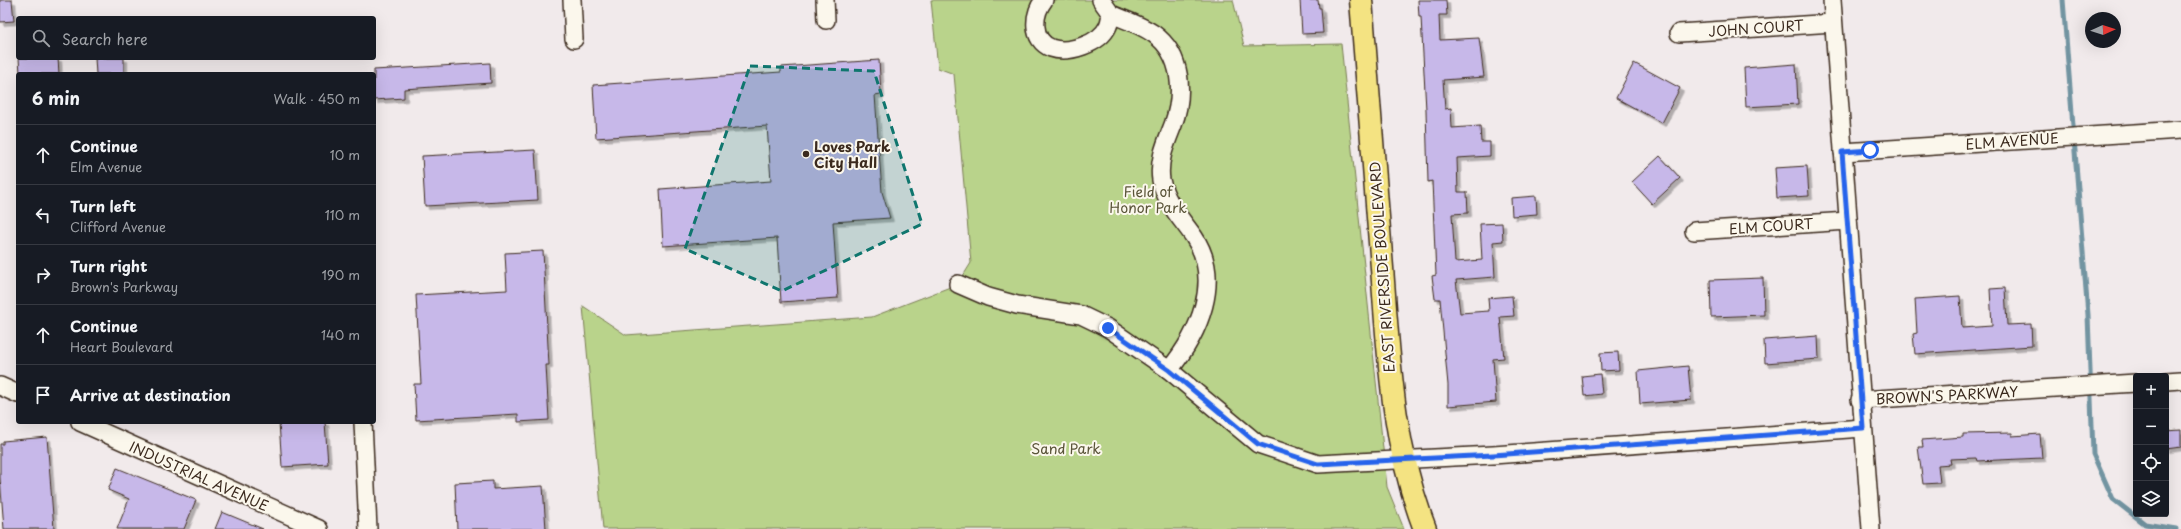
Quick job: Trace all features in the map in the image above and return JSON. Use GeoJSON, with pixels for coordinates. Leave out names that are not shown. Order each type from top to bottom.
{"type":"FeatureCollection","features":[{"type":"Feature","properties":{"kind":"main road","name":"EAST RIVERSIDE BOULEVARD"},"geometry":{"type":"LineString","coordinates":[[1361,0],[1392,395],[1403,461],[1414,499],[1425,529]]}},
{"type":"Feature","properties":{"kind":"street"},"geometry":{"type":"LineString","coordinates":[[572,0],[574,39]]}},
{"type":"Feature","properties":{"kind":"street"},"geometry":{"type":"LineString","coordinates":[[826,0],[826,20]]}},
{"type":"Feature","properties":{"kind":"street"},"geometry":{"type":"LineString","coordinates":[[1044,0],[1037,8],[1035,19],[1036,30],[1041,41],[1050,47],[1061,50],[1087,44],[1099,36],[1108,26],[1110,14]]}},
{"type":"Feature","properties":{"kind":"street"},"geometry":{"type":"LineString","coordinates":[[1101,0],[1110,14],[1137,24],[1160,40],[1168,48],[1177,67],[1180,84],[1180,102],[1161,161],[1161,179],[1166,197],[1202,252],[1206,269],[1207,285],[1204,308],[1196,329],[1184,352],[1169,370]]}},
{"type":"Feature","properties":{"kind":"street"},"geometry":{"type":"LineString","coordinates":[[1832,0],[1860,400],[1871,529]]}},
{"type":"Feature","properties":{"kind":"street","name":"JOHN COURT"},"geometry":{"type":"LineString","coordinates":[[1679,33],[1833,23]]}},
{"type":"Feature","properties":{"kind":"street","name":"ELM AVENUE"},"geometry":{"type":"LineString","coordinates":[[1842,152],[2181,130]]}},
{"type":"Feature","properties":{"kind":"street","name":"ELM COURT"},"geometry":{"type":"LineString","coordinates":[[1694,231],[1848,221]]}},
{"type":"Feature","properties":{"kind":"street"},"geometry":{"type":"LineString","coordinates":[[958,284],[988,297],[1017,304],[1081,315],[1108,328],[1169,370],[1258,444],[1318,464],[1403,461],[1863,428]]}},
{"type":"Feature","properties":{"kind":"street","name":"BROWN'S PARKWAY"},"geometry":{"type":"LineString","coordinates":[[1860,400],[2129,383]]}},
{"type":"Feature","properties":{"kind":"street"},"geometry":{"type":"LineString","coordinates":[[0,386],[16,393]]}},
{"type":"Feature","properties":{"kind":"street","name":"INDUSTRIAL AVENUE"},"geometry":{"type":"LineString","coordinates":[[84,424],[319,529]]}},
{"type":"Feature","properties":{"kind":"street"},"geometry":{"type":"LineString","coordinates":[[363,424],[368,529]]}},
{"type":"Feature","properties":{"kind":"highlighted area"},"geometry":{"type":"Polygon","coordinates":[[[750,66],[874,71],[922,224],[782,291],[685,249],[750,66]]]}},
{"type":"Feature","properties":{"kind":"green space","name":"Field of Honor Park"},"geometry":{"type":"Polygon","coordinates":[[[931,0],[1233,0],[1244,46],[1341,44],[1387,487],[1404,529],[603,529],[583,306],[626,335],[872,317],[958,284],[971,263],[954,74],[938,68],[931,0]]]}},
{"type":"Feature","properties":{"kind":"building"},"geometry":{"type":"Polygon","coordinates":[[[0,0],[12,0],[14,21],[0,22],[0,0]]]}},
{"type":"Feature","properties":{"kind":"building"},"geometry":{"type":"Polygon","coordinates":[[[1300,0],[1318,0],[1319,8],[1321,8],[1323,33],[1302,34],[1300,0]]]}},
{"type":"Feature","properties":{"kind":"building"},"geometry":{"type":"Polygon","coordinates":[[[1418,0],[1446,0],[1447,15],[1439,15],[1440,40],[1479,38],[1484,77],[1443,80],[1445,109],[1451,108],[1452,128],[1480,126],[1481,142],[1490,142],[1490,156],[1457,158],[1458,192],[1467,192],[1468,213],[1452,214],[1455,262],[1482,260],[1480,224],[1502,223],[1503,241],[1493,242],[1495,277],[1456,280],[1460,313],[1489,311],[1488,298],[1512,296],[1514,316],[1500,317],[1504,358],[1493,359],[1496,402],[1448,406],[1448,385],[1440,299],[1435,299],[1432,276],[1436,275],[1432,181],[1428,182],[1421,17],[1419,17],[1418,0]]]}},
{"type":"Feature","properties":{"kind":"building"},"geometry":{"type":"Polygon","coordinates":[[[19,60],[58,60],[59,72],[20,72],[19,60]]]}},
{"type":"Feature","properties":{"kind":"building"},"geometry":{"type":"Polygon","coordinates":[[[95,60],[124,60],[124,72],[96,72],[95,60]]]}},
{"type":"Feature","properties":{"kind":"building"},"geometry":{"type":"Polygon","coordinates":[[[879,60],[881,94],[875,95],[882,192],[890,218],[833,222],[838,298],[781,302],[777,238],[663,246],[660,189],[771,181],[767,126],[596,138],[593,85],[781,72],[781,67],[879,60]]]}},
{"type":"Feature","properties":{"kind":"building"},"geometry":{"type":"Polygon","coordinates":[[[490,63],[491,83],[404,89],[404,98],[376,100],[376,72],[374,72],[374,70],[490,63]]]}},
{"type":"Feature","properties":{"kind":"building"},"geometry":{"type":"Polygon","coordinates":[[[1634,63],[1680,88],[1662,123],[1616,98],[1634,63]]]}},
{"type":"Feature","properties":{"kind":"building"},"geometry":{"type":"Polygon","coordinates":[[[1796,64],[1798,104],[1746,107],[1744,68],[1796,64]]]}},
{"type":"Feature","properties":{"kind":"building"},"geometry":{"type":"Polygon","coordinates":[[[535,150],[538,200],[425,206],[422,156],[535,150]]]}},
{"type":"Feature","properties":{"kind":"building"},"geometry":{"type":"Polygon","coordinates":[[[1660,156],[1680,178],[1652,204],[1632,182],[1660,156]]]}},
{"type":"Feature","properties":{"kind":"building"},"geometry":{"type":"Polygon","coordinates":[[[1807,166],[1809,196],[1777,198],[1775,168],[1807,166]]]}},
{"type":"Feature","properties":{"kind":"building"},"geometry":{"type":"Polygon","coordinates":[[[1536,196],[1537,214],[1512,216],[1511,198],[1536,196]]]}},
{"type":"Feature","properties":{"kind":"building"},"geometry":{"type":"Polygon","coordinates":[[[543,251],[549,365],[546,365],[549,420],[518,422],[518,414],[416,420],[414,384],[421,384],[416,295],[507,290],[505,253],[543,251]]]}},
{"type":"Feature","properties":{"kind":"building"},"geometry":{"type":"Polygon","coordinates":[[[1763,278],[1764,315],[1711,317],[1710,280],[1763,278]]]}},
{"type":"Feature","properties":{"kind":"building"},"geometry":{"type":"Polygon","coordinates":[[[2005,288],[2007,325],[2031,324],[2032,346],[1915,354],[1913,334],[1917,333],[1915,299],[1960,296],[1962,328],[1992,326],[1990,289],[2005,288]]]}},
{"type":"Feature","properties":{"kind":"building"},"geometry":{"type":"Polygon","coordinates":[[[1818,336],[1819,359],[1765,363],[1764,340],[1818,336]]]}},
{"type":"Feature","properties":{"kind":"building"},"geometry":{"type":"Polygon","coordinates":[[[1618,352],[1619,370],[1601,371],[1600,353],[1618,352]]]}},
{"type":"Feature","properties":{"kind":"building"},"geometry":{"type":"Polygon","coordinates":[[[1688,366],[1691,400],[1640,404],[1638,371],[1688,366]]]}},
{"type":"Feature","properties":{"kind":"building"},"geometry":{"type":"Polygon","coordinates":[[[1600,374],[1602,394],[1584,396],[1582,376],[1600,374]]]}},
{"type":"Feature","properties":{"kind":"building"},"geometry":{"type":"Polygon","coordinates":[[[279,424],[325,424],[328,464],[282,467],[279,424]]]}},
{"type":"Feature","properties":{"kind":"building"},"geometry":{"type":"Polygon","coordinates":[[[2181,430],[2181,447],[2169,449],[2169,431],[2181,430]]]}},
{"type":"Feature","properties":{"kind":"building"},"geometry":{"type":"Polygon","coordinates":[[[2012,433],[2012,436],[2040,434],[2042,458],[1977,461],[1976,458],[1950,459],[1951,464],[1938,465],[1940,483],[1923,484],[1918,447],[1923,447],[1922,440],[1963,437],[1963,434],[2012,433]]]}},
{"type":"Feature","properties":{"kind":"building"},"geometry":{"type":"Polygon","coordinates":[[[47,437],[54,529],[4,529],[0,477],[0,444],[3,444],[3,441],[47,437]]]}},
{"type":"Feature","properties":{"kind":"building"},"geometry":{"type":"Polygon","coordinates":[[[117,468],[196,500],[184,529],[117,529],[129,499],[108,490],[117,468]]]}},
{"type":"Feature","properties":{"kind":"building"},"geometry":{"type":"Polygon","coordinates":[[[493,481],[493,489],[543,486],[546,529],[457,529],[455,483],[493,481]]]}},
{"type":"Feature","properties":{"kind":"building"},"geometry":{"type":"Polygon","coordinates":[[[222,512],[263,529],[215,529],[222,512]]]}},
{"type":"Feature","properties":{"kind":"waterway"},"geometry":{"type":"LineString","coordinates":[[2063,0],[2088,315],[2093,454],[2113,499],[2145,524],[2176,529]]}},
{"type":"Feature","properties":{"kind":"place","name":"Loves Park City Hall"},"geometry":{"type":"Point","coordinates":[806,154]}},
{"type":"Feature","properties":{"kind":"route"},"geometry":{"type":"LineString","coordinates":[[1108,328],[1134,344],[1169,370],[1258,444],[1318,464],[1403,461],[1863,428],[1842,152],[1870,150]]}},
{"type":"Feature","properties":{"kind":"park label","name":"Sand Park"},"geometry":{"type":"Point","coordinates":[1066,448]}}]}
